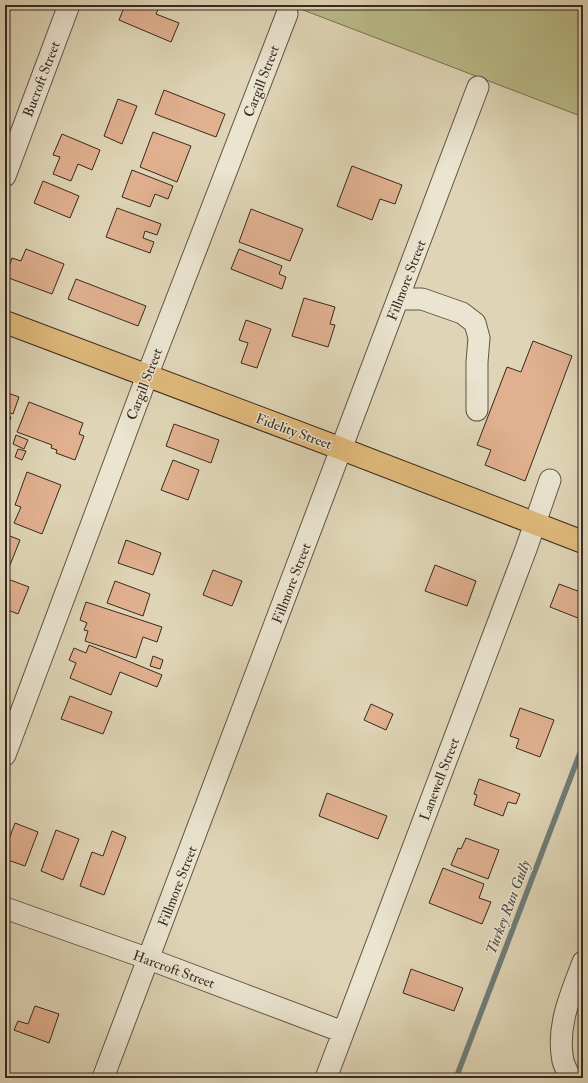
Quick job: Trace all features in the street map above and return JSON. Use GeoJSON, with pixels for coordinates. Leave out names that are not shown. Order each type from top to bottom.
{"type":"FeatureCollection","features":[{"type":"Feature","properties":{"kind":"main road","name":"Fidelity Street"},"geometry":{"type":"LineString","coordinates":[[5,322],[583,542]]}},
{"type":"Feature","properties":{"kind":"street","name":"Bucroft Street"},"geometry":{"type":"LineString","coordinates":[[5,176],[69,5]]}},
{"type":"Feature","properties":{"kind":"street","name":"Cargill Street"},"geometry":{"type":"LineString","coordinates":[[5,755],[147,376],[287,14]]}},
{"type":"Feature","properties":{"kind":"street","name":"Fillmore Street"},"geometry":{"type":"LineString","coordinates":[[103,1078],[478,87]]}},
{"type":"Feature","properties":{"kind":"street"},"geometry":{"type":"LineString","coordinates":[[398,299],[422,299],[462,314],[475,322],[479,338],[477,362],[477,410]]}},
{"type":"Feature","properties":{"kind":"street","name":"Lanewell Street"},"geometry":{"type":"LineString","coordinates":[[326,1078],[536,524],[550,480]]}},
{"type":"Feature","properties":{"kind":"street","name":"Harcroft Street"},"geometry":{"type":"LineString","coordinates":[[5,908],[149,959],[343,1032]]}},
{"type":"Feature","properties":{"kind":"street"},"geometry":{"type":"LineString","coordinates":[[570,1078],[563,1061],[561,1031],[565,1010],[583,962]]}},
{"type":"Feature","properties":{"kind":"green space"},"geometry":{"type":"Polygon","coordinates":[[[290,5],[583,5],[583,117],[290,5]]]}},
{"type":"Feature","properties":{"kind":"building"},"geometry":{"type":"Polygon","coordinates":[[[125,5],[160,5],[156,14],[179,23],[171,42],[119,20],[125,5]]]}},
{"type":"Feature","properties":{"kind":"building"},"geometry":{"type":"Polygon","coordinates":[[[164,90],[225,114],[216,137],[155,114],[164,90]]]}},
{"type":"Feature","properties":{"kind":"building"},"geometry":{"type":"Polygon","coordinates":[[[118,99],[137,106],[122,144],[104,136],[118,99]]]}},
{"type":"Feature","properties":{"kind":"building"},"geometry":{"type":"Polygon","coordinates":[[[153,132],[191,146],[177,182],[140,167],[153,132]]]}},
{"type":"Feature","properties":{"kind":"building"},"geometry":{"type":"Polygon","coordinates":[[[62,134],[100,150],[92,170],[78,164],[71,181],[53,174],[60,157],[53,155],[62,134]]]}},
{"type":"Feature","properties":{"kind":"building"},"geometry":{"type":"Polygon","coordinates":[[[352,166],[402,185],[395,204],[380,199],[372,220],[337,206],[352,166]]]}},
{"type":"Feature","properties":{"kind":"building"},"geometry":{"type":"Polygon","coordinates":[[[132,170],[173,186],[168,199],[155,194],[150,207],[122,197],[132,170]]]}},
{"type":"Feature","properties":{"kind":"building"},"geometry":{"type":"Polygon","coordinates":[[[43,181],[79,196],[70,218],[34,203],[43,181]]]}},
{"type":"Feature","properties":{"kind":"building"},"geometry":{"type":"Polygon","coordinates":[[[117,208],[161,224],[157,235],[145,231],[143,238],[154,242],[150,253],[106,237],[117,208]]]}},
{"type":"Feature","properties":{"kind":"building"},"geometry":{"type":"Polygon","coordinates":[[[251,209],[303,229],[290,261],[239,242],[251,209]]]}},
{"type":"Feature","properties":{"kind":"building"},"geometry":{"type":"Polygon","coordinates":[[[26,249],[64,264],[52,294],[6,277],[12,258],[21,261],[26,249]]]}},
{"type":"Feature","properties":{"kind":"building"},"geometry":{"type":"Polygon","coordinates":[[[239,249],[282,266],[279,274],[286,277],[282,289],[231,269],[239,249]]]}},
{"type":"Feature","properties":{"kind":"building"},"geometry":{"type":"Polygon","coordinates":[[[76,279],[146,306],[138,326],[68,299],[76,279]]]}},
{"type":"Feature","properties":{"kind":"building"},"geometry":{"type":"Polygon","coordinates":[[[304,298],[335,307],[330,324],[335,325],[328,347],[292,336],[304,298]]]}},
{"type":"Feature","properties":{"kind":"building"},"geometry":{"type":"Polygon","coordinates":[[[246,320],[271,329],[257,368],[241,363],[248,343],[239,340],[246,320]]]}},
{"type":"Feature","properties":{"kind":"building"},"geometry":{"type":"Polygon","coordinates":[[[533,341],[572,356],[525,481],[485,465],[491,450],[477,445],[507,367],[521,372],[533,341]]]}},
{"type":"Feature","properties":{"kind":"building"},"geometry":{"type":"Polygon","coordinates":[[[5,392],[19,397],[13,414],[5,411],[5,392]]]}},
{"type":"Feature","properties":{"kind":"building"},"geometry":{"type":"Polygon","coordinates":[[[29,402],[83,423],[79,434],[84,436],[75,460],[56,453],[57,450],[51,448],[52,445],[17,432],[29,402]]]}},
{"type":"Feature","properties":{"kind":"building"},"geometry":{"type":"Polygon","coordinates":[[[5,415],[11,417],[5,433],[5,415]]]}},
{"type":"Feature","properties":{"kind":"building"},"geometry":{"type":"Polygon","coordinates":[[[174,424],[219,440],[211,463],[166,446],[174,424]]]}},
{"type":"Feature","properties":{"kind":"building"},"geometry":{"type":"Polygon","coordinates":[[[16,435],[28,440],[24,449],[13,444],[16,435]]]}},
{"type":"Feature","properties":{"kind":"building"},"geometry":{"type":"Polygon","coordinates":[[[18,449],[26,451],[22,460],[15,457],[18,449]]]}},
{"type":"Feature","properties":{"kind":"building"},"geometry":{"type":"Polygon","coordinates":[[[173,460],[199,470],[188,500],[161,490],[173,460]]]}},
{"type":"Feature","properties":{"kind":"building"},"geometry":{"type":"Polygon","coordinates":[[[27,472],[61,485],[42,534],[14,523],[21,507],[15,505],[27,472]]]}},
{"type":"Feature","properties":{"kind":"building"},"geometry":{"type":"Polygon","coordinates":[[[5,534],[20,540],[8,570],[5,569],[5,534]]]}},
{"type":"Feature","properties":{"kind":"building"},"geometry":{"type":"Polygon","coordinates":[[[126,540],[161,553],[153,575],[118,563],[126,540]]]}},
{"type":"Feature","properties":{"kind":"building"},"geometry":{"type":"Polygon","coordinates":[[[435,565],[476,581],[467,606],[425,591],[435,565]]]}},
{"type":"Feature","properties":{"kind":"building"},"geometry":{"type":"Polygon","coordinates":[[[213,570],[242,581],[232,606],[203,595],[213,570]]]}},
{"type":"Feature","properties":{"kind":"building"},"geometry":{"type":"Polygon","coordinates":[[[5,578],[29,587],[18,614],[5,609],[5,578]]]}},
{"type":"Feature","properties":{"kind":"building"},"geometry":{"type":"Polygon","coordinates":[[[115,581],[150,594],[143,616],[107,603],[115,581]]]}},
{"type":"Feature","properties":{"kind":"building"},"geometry":{"type":"Polygon","coordinates":[[[559,584],[583,593],[583,620],[550,607],[559,584]]]}},
{"type":"Feature","properties":{"kind":"building"},"geometry":{"type":"Polygon","coordinates":[[[86,602],[162,627],[157,642],[143,637],[136,658],[85,641],[88,631],[84,630],[87,623],[80,620],[86,602]]]}},
{"type":"Feature","properties":{"kind":"building"},"geometry":{"type":"Polygon","coordinates":[[[89,645],[162,675],[157,687],[120,672],[111,695],[70,678],[76,663],[69,660],[74,648],[86,653],[89,645]]]}},
{"type":"Feature","properties":{"kind":"building"},"geometry":{"type":"Polygon","coordinates":[[[153,656],[163,660],[160,669],[150,666],[153,656]]]}},
{"type":"Feature","properties":{"kind":"building"},"geometry":{"type":"Polygon","coordinates":[[[70,696],[112,712],[103,734],[61,719],[70,696]]]}},
{"type":"Feature","properties":{"kind":"building"},"geometry":{"type":"Polygon","coordinates":[[[371,704],[393,714],[386,730],[364,720],[371,704]]]}},
{"type":"Feature","properties":{"kind":"building"},"geometry":{"type":"Polygon","coordinates":[[[520,708],[554,720],[540,757],[516,748],[519,739],[510,736],[520,708]]]}},
{"type":"Feature","properties":{"kind":"building"},"geometry":{"type":"Polygon","coordinates":[[[479,779],[520,794],[516,804],[508,802],[503,816],[474,805],[477,795],[474,794],[479,779]]]}},
{"type":"Feature","properties":{"kind":"building"},"geometry":{"type":"Polygon","coordinates":[[[327,793],[387,816],[378,839],[319,816],[327,793]]]}},
{"type":"Feature","properties":{"kind":"building"},"geometry":{"type":"Polygon","coordinates":[[[15,823],[38,832],[25,866],[5,859],[5,850],[15,823]]]}},
{"type":"Feature","properties":{"kind":"building"},"geometry":{"type":"Polygon","coordinates":[[[56,830],[79,839],[63,880],[41,871],[56,830]]]}},
{"type":"Feature","properties":{"kind":"building"},"geometry":{"type":"Polygon","coordinates":[[[112,831],[126,837],[104,895],[80,886],[92,852],[103,856],[112,831]]]}},
{"type":"Feature","properties":{"kind":"building"},"geometry":{"type":"Polygon","coordinates":[[[466,838],[499,850],[488,879],[451,865],[458,848],[461,849],[466,838]]]}},
{"type":"Feature","properties":{"kind":"building"},"geometry":{"type":"Polygon","coordinates":[[[443,868],[484,884],[479,898],[491,902],[482,924],[429,903],[443,868]]]}},
{"type":"Feature","properties":{"kind":"building"},"geometry":{"type":"Polygon","coordinates":[[[411,969],[463,988],[454,1011],[403,993],[411,969]]]}},
{"type":"Feature","properties":{"kind":"building"},"geometry":{"type":"Polygon","coordinates":[[[35,1006],[59,1014],[49,1043],[14,1030],[18,1021],[28,1024],[35,1006]]]}},
{"type":"Feature","properties":{"kind":"waterway","name":"Turkey Run Gully"},"geometry":{"type":"LineString","coordinates":[[456,1078],[583,745]]}}]}
